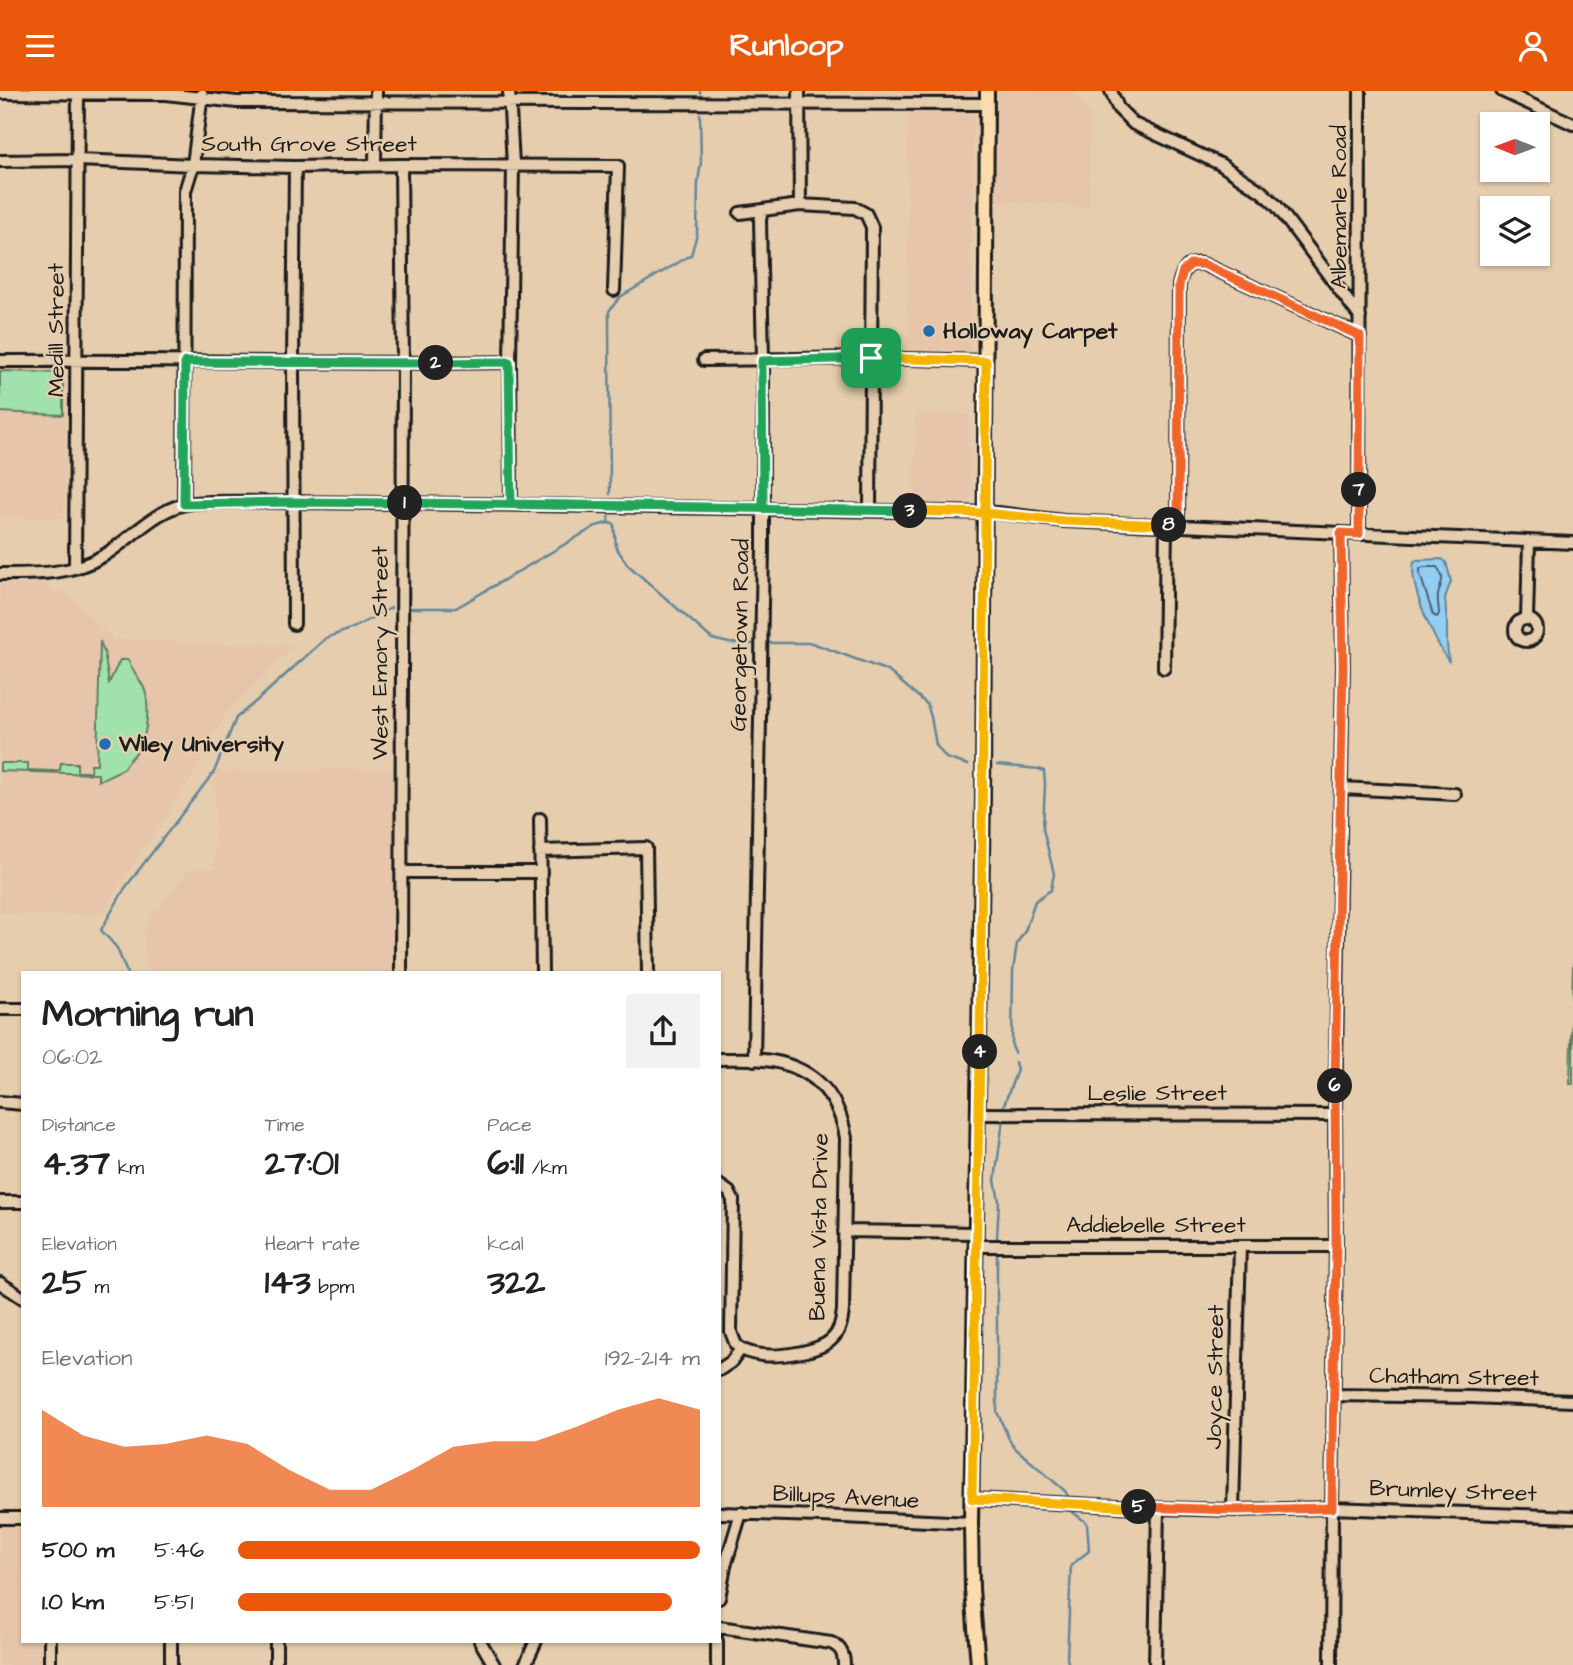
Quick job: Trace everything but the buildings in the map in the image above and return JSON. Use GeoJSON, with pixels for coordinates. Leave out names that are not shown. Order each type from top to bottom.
{"type":"FeatureCollection","features":[{"type":"Feature","properties":{"kind":"main road"},"geometry":{"type":"LineString","coordinates":[[978,1665],[972,1598],[971,1523],[979,1114],[987,98]]}},
{"type":"Feature","properties":{"kind":"street"},"geometry":{"type":"LineString","coordinates":[[799,91],[800,205]]}},
{"type":"Feature","properties":{"kind":"street"},"geometry":{"type":"LineString","coordinates":[[1111,91],[1118,108],[1134,124],[1220,164],[1276,205],[1360,317]]}},
{"type":"Feature","properties":{"kind":"street","name":"Albemarle Road"},"geometry":{"type":"LineString","coordinates":[[1359,534],[1360,91]]}},
{"type":"Feature","properties":{"kind":"street"},"geometry":{"type":"LineString","coordinates":[[1502,91],[1573,124]]}},
{"type":"Feature","properties":{"kind":"street","name":"Medill Street"},"geometry":{"type":"LineString","coordinates":[[75,568],[78,92]]}},
{"type":"Feature","properties":{"kind":"street"},"geometry":{"type":"LineString","coordinates":[[0,93],[202,95],[237,102],[376,97],[799,103],[987,98]]}},
{"type":"Feature","properties":{"kind":"street"},"geometry":{"type":"LineString","coordinates":[[184,504],[185,191],[193,165],[202,95]]}},
{"type":"Feature","properties":{"kind":"street"},"geometry":{"type":"LineString","coordinates":[[375,165],[376,97]]}},
{"type":"Feature","properties":{"kind":"street"},"geometry":{"type":"LineString","coordinates":[[509,97],[513,165],[509,362],[511,504]]}},
{"type":"Feature","properties":{"kind":"street","name":"South Grove Street"},"geometry":{"type":"LineString","coordinates":[[0,161],[78,160],[295,167],[618,166],[614,290]]}},
{"type":"Feature","properties":{"kind":"street","name":"West Emory Street"},"geometry":{"type":"LineString","coordinates":[[401,165],[401,971]]}},
{"type":"Feature","properties":{"kind":"street"},"geometry":{"type":"LineString","coordinates":[[294,624],[295,167]]}},
{"type":"Feature","properties":{"kind":"street"},"geometry":{"type":"LineString","coordinates":[[740,213],[800,205],[855,208],[866,214],[872,227],[870,510]]}},
{"type":"Feature","properties":{"kind":"street","name":"Georgetown Road"},"geometry":{"type":"LineString","coordinates":[[754,1060],[763,508],[762,211]]}},
{"type":"Feature","properties":{"kind":"street"},"geometry":{"type":"LineString","coordinates":[[1164,668],[1172,525],[1179,285],[1183,271],[1191,264],[1203,264],[1360,336]]}},
{"type":"Feature","properties":{"kind":"street"},"geometry":{"type":"LineString","coordinates":[[704,361],[871,358],[986,361]]}},
{"type":"Feature","properties":{"kind":"street"},"geometry":{"type":"LineString","coordinates":[[0,361],[509,362]]}},
{"type":"Feature","properties":{"kind":"street"},"geometry":{"type":"LineString","coordinates":[[0,574],[51,573],[94,561],[165,512],[184,504],[511,504],[985,513],[1064,521],[1573,543]]}},
{"type":"Feature","properties":{"kind":"street"},"geometry":{"type":"LineString","coordinates":[[1331,1665],[1335,1115],[1342,788],[1341,533]]}},
{"type":"Feature","properties":{"kind":"street"},"geometry":{"type":"LineString","coordinates":[[1527,619],[1529,541]]}},
{"type":"Feature","properties":{"kind":"street"},"geometry":{"type":"LineString","coordinates":[[1342,788],[1455,794]]}},
{"type":"Feature","properties":{"kind":"street"},"geometry":{"type":"LineString","coordinates":[[540,819],[542,971]]}},
{"type":"Feature","properties":{"kind":"street"},"geometry":{"type":"LineString","coordinates":[[540,851],[646,848],[648,971]]}},
{"type":"Feature","properties":{"kind":"street"},"geometry":{"type":"LineString","coordinates":[[401,872],[541,872]]}},
{"type":"Feature","properties":{"kind":"street"},"geometry":{"type":"LineString","coordinates":[[0,1009],[21,1009]]}},
{"type":"Feature","properties":{"kind":"street","name":"Buena Vista Drive"},"geometry":{"type":"LineString","coordinates":[[721,1059],[781,1063],[819,1081],[834,1100],[846,1138],[841,1326],[832,1340],[811,1350],[772,1355],[753,1354],[741,1349]]}},
{"type":"Feature","properties":{"kind":"street"},"geometry":{"type":"LineString","coordinates":[[0,1102],[21,1104]]}},
{"type":"Feature","properties":{"kind":"street","name":"Leslie Street"},"geometry":{"type":"LineString","coordinates":[[979,1114],[1335,1115]]}},
{"type":"Feature","properties":{"kind":"street"},"geometry":{"type":"LineString","coordinates":[[721,1186],[729,1192],[733,1200],[731,1332],[733,1341],[741,1349],[731,1362],[721,1369]]}},
{"type":"Feature","properties":{"kind":"street"},"geometry":{"type":"LineString","coordinates":[[0,1202],[21,1202]]}},
{"type":"Feature","properties":{"kind":"street","name":"Addiebelle Street"},"geometry":{"type":"LineString","coordinates":[[844,1231],[976,1239],[1336,1246]]}},
{"type":"Feature","properties":{"kind":"street","name":"Joyce Street"},"geometry":{"type":"LineString","coordinates":[[1233,1510],[1240,1246]]}},
{"type":"Feature","properties":{"kind":"street"},"geometry":{"type":"LineString","coordinates":[[0,1283],[21,1297]]}},
{"type":"Feature","properties":{"kind":"street","name":"Chatham Street"},"geometry":{"type":"LineString","coordinates":[[1334,1395],[1573,1401]]}},
{"type":"Feature","properties":{"kind":"street","name":"Brumley Street"},"geometry":{"type":"LineString","coordinates":[[972,1499],[1158,1508],[1332,1508],[1573,1517]]}},
{"type":"Feature","properties":{"kind":"street"},"geometry":{"type":"LineString","coordinates":[[1155,1665],[1158,1508]]}},
{"type":"Feature","properties":{"kind":"street","name":"Billups Avenue"},"geometry":{"type":"LineString","coordinates":[[721,1513],[971,1523]]}},
{"type":"Feature","properties":{"kind":"street"},"geometry":{"type":"LineString","coordinates":[[721,1587],[741,1513]]}},
{"type":"Feature","properties":{"kind":"street"},"geometry":{"type":"LineString","coordinates":[[0,1518],[21,1518]]}},
{"type":"Feature","properties":{"kind":"street"},"geometry":{"type":"LineString","coordinates":[[721,1627],[831,1643],[839,1647],[844,1656],[844,1665]]}},
{"type":"Feature","properties":{"kind":"street"},"geometry":{"type":"LineString","coordinates":[[50,1643],[50,1665]]}},
{"type":"Feature","properties":{"kind":"street"},"geometry":{"type":"LineString","coordinates":[[171,1643],[171,1665]]}},
{"type":"Feature","properties":{"kind":"street"},"geometry":{"type":"LineString","coordinates":[[276,1643],[276,1665]]}},
{"type":"Feature","properties":{"kind":"street"},"geometry":{"type":"LineString","coordinates":[[481,1643],[494,1665]]}},
{"type":"Feature","properties":{"kind":"street"},"geometry":{"type":"LineString","coordinates":[[525,1665],[535,1643]]}},
{"type":"Feature","properties":{"kind":"street"},"geometry":{"type":"LineString","coordinates":[[717,1643],[717,1665]]}},
{"type":"Feature","properties":{"kind":"shaded area"},"geometry":{"type":"Polygon","coordinates":[[[853,91],[974,91],[970,364],[908,364],[907,99],[853,99],[853,91]]]}},
{"type":"Feature","properties":{"kind":"shaded area"},"geometry":{"type":"Polygon","coordinates":[[[997,91],[1074,91],[1090,114],[1090,207],[996,201],[997,91]]]}},
{"type":"Feature","properties":{"kind":"shaded area"},"geometry":{"type":"Polygon","coordinates":[[[0,366],[66,367],[64,518],[0,518],[0,366]]]}},
{"type":"Feature","properties":{"kind":"shaded area"},"geometry":{"type":"Polygon","coordinates":[[[916,412],[969,414],[970,505],[914,503],[916,412]]]}},
{"type":"Feature","properties":{"kind":"shaded area","name":"Wiley University"},"geometry":{"type":"Polygon","coordinates":[[[0,584],[46,584],[52,592],[64,591],[113,640],[294,646],[226,713],[193,775],[100,915],[0,914],[0,584]]]}},
{"type":"Feature","properties":{"kind":"shaded area"},"geometry":{"type":"Polygon","coordinates":[[[393,769],[394,971],[147,971],[144,925],[190,869],[214,869],[216,771],[393,769]]]}},
{"type":"Feature","properties":{"kind":"shaded area"},"geometry":{"type":"Polygon","coordinates":[[[0,1527],[21,1528],[21,1643],[40,1643],[40,1665],[0,1665],[0,1527]]]}},
{"type":"Feature","properties":{"kind":"green space"},"geometry":{"type":"Polygon","coordinates":[[[0,371],[63,373],[63,415],[0,412],[0,371]]]}},
{"type":"Feature","properties":{"kind":"green space"},"geometry":{"type":"Polygon","coordinates":[[[100,641],[109,683],[120,660],[128,660],[147,698],[142,742],[123,769],[98,781],[98,774],[0,771],[0,763],[28,763],[28,770],[52,771],[60,770],[61,763],[77,763],[77,772],[90,772],[91,764],[97,764],[100,641]]]}},
{"type":"Feature","properties":{"kind":"green space"},"geometry":{"type":"Polygon","coordinates":[[[1573,963],[1573,1084],[1570,1084],[1573,963]]]}},
{"type":"Feature","properties":{"kind":"water"},"geometry":{"type":"Polygon","coordinates":[[[1442,559],[1446,562],[1451,581],[1445,598],[1449,662],[1424,613],[1413,572],[1414,561],[1442,559]]]}},
{"type":"Feature","properties":{"kind":"waterway"},"geometry":{"type":"LineString","coordinates":[[610,494],[609,311],[620,297],[691,255],[697,234],[701,162],[700,114]]}},
{"type":"Feature","properties":{"kind":"waterway"},"geometry":{"type":"LineString","coordinates":[[411,608],[456,608],[596,526],[608,523],[609,517]]}},
{"type":"Feature","properties":{"kind":"waterway"},"geometry":{"type":"LineString","coordinates":[[608,523],[614,524],[616,547],[627,564],[712,639],[755,644]]}},
{"type":"Feature","properties":{"kind":"waterway"},"geometry":{"type":"LineString","coordinates":[[126,971],[117,948],[101,930],[125,888],[214,772],[236,718],[326,638],[353,628],[391,608]]}},
{"type":"Feature","properties":{"kind":"waterway"},"geometry":{"type":"LineString","coordinates":[[766,643],[812,643],[888,671],[927,704],[936,745],[946,758],[968,765]]}},
{"type":"Feature","properties":{"kind":"waterway"},"geometry":{"type":"LineString","coordinates":[[997,765],[1044,771],[1043,829],[1054,874],[1051,890],[1035,901],[1025,931],[1017,943],[1013,971],[1012,1046],[1015,1053]]}},
{"type":"Feature","properties":{"kind":"waterway"},"geometry":{"type":"LineString","coordinates":[[1004,1105],[1017,1070],[1015,1062]]}},
{"type":"Feature","properties":{"kind":"waterway"},"geometry":{"type":"LineString","coordinates":[[997,1238],[999,1201],[995,1180],[1003,1120]]}},
{"type":"Feature","properties":{"kind":"waterway"},"geometry":{"type":"LineString","coordinates":[[997,1254],[997,1412],[1015,1448],[1065,1491],[1069,1498]]}},
{"type":"Feature","properties":{"kind":"waterway"},"geometry":{"type":"LineString","coordinates":[[1069,1665],[1067,1659],[1071,1565],[1089,1551],[1087,1523],[1070,1510]]}},
{"type":"Feature","properties":{"kind":"place","name":"Holloway Carpet"},"geometry":{"type":"Point","coordinates":[929,331]}},
{"type":"Feature","properties":{"kind":"place","name":"Wiley University"},"geometry":{"type":"Point","coordinates":[105,744]}},
{"type":"Feature","properties":{"kind":"route"},"geometry":{"type":"LineString","coordinates":[[871,358],[762,361],[763,508],[293,502],[184,504],[185,362],[509,362],[511,504],[763,508],[985,513],[972,1499],[1233,1510],[1332,1508],[1335,1115],[1343,667],[1341,533],[1359,534],[1360,336],[1203,264],[1187,266],[1179,285],[1178,525],[1064,521],[985,513],[986,361],[871,358]]}}]}
